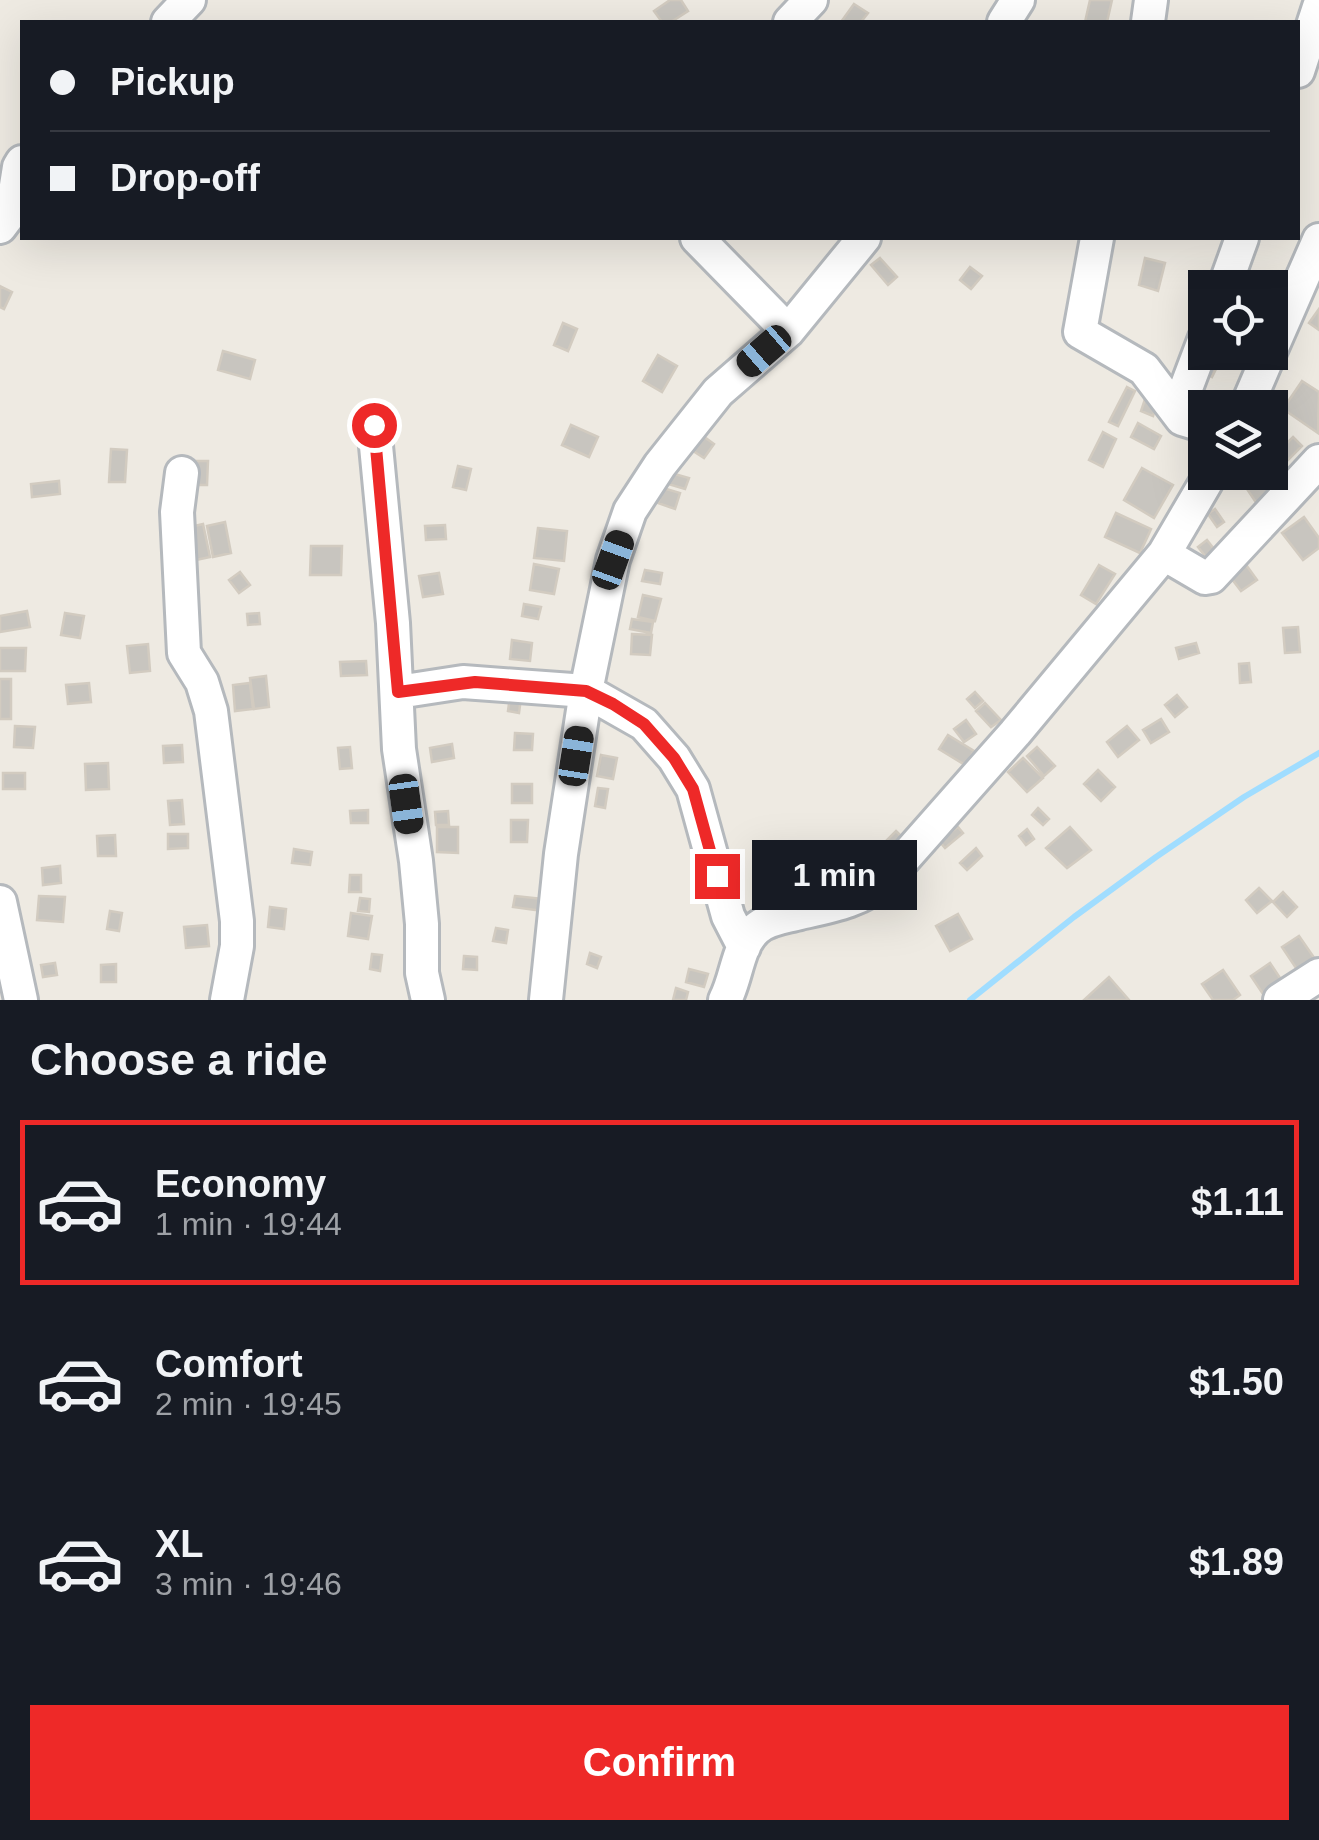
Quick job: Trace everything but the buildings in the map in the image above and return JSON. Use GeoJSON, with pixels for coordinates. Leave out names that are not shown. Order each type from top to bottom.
{"type":"FeatureCollection","features":[{"type":"Feature","properties":{"kind":"street"},"geometry":{"type":"LineString","coordinates":[[170,20],[189,0]]}},
{"type":"Feature","properties":{"kind":"street"},"geometry":{"type":"LineString","coordinates":[[792,20],[811,0]]}},
{"type":"Feature","properties":{"kind":"street"},"geometry":{"type":"LineString","coordinates":[[1300,65],[1319,7]]}},
{"type":"Feature","properties":{"kind":"street"},"geometry":{"type":"LineString","coordinates":[[0,227],[12,211],[20,165]]}},
{"type":"Feature","properties":{"kind":"street"},"geometry":{"type":"LineString","coordinates":[[699,240],[788,331]]}},
{"type":"Feature","properties":{"kind":"street"},"geometry":{"type":"LineString","coordinates":[[546,1000],[561,854],[586,691],[613,560],[630,511],[660,465],[718,392],[788,331],[862,240]]}},
{"type":"Feature","properties":{"kind":"street"},"geometry":{"type":"LineString","coordinates":[[1098,240],[1080,332],[1144,369],[1188,416]]}},
{"type":"Feature","properties":{"kind":"street"},"geometry":{"type":"LineString","coordinates":[[1230,270],[1241,240]]}},
{"type":"Feature","properties":{"kind":"street"},"geometry":{"type":"LineString","coordinates":[[1288,311],[1319,240]]}},
{"type":"Feature","properties":{"kind":"street"},"geometry":{"type":"LineString","coordinates":[[374,425],[398,692],[398,748],[416,861],[422,973],[428,1000]]}},
{"type":"Feature","properties":{"kind":"street"},"geometry":{"type":"LineString","coordinates":[[1164,554],[1205,578],[1212,578],[1319,461]]}},
{"type":"Feature","properties":{"kind":"street"},"geometry":{"type":"LineString","coordinates":[[182,472],[177,512],[184,653],[202,682],[211,711],[236,920],[227,1000]]}},
{"type":"Feature","properties":{"kind":"street"},"geometry":{"type":"LineString","coordinates":[[725,1000],[744,946],[756,929],[773,920],[855,900],[886,878],[1015,733],[1164,554],[1201,490]]}},
{"type":"Feature","properties":{"kind":"street"},"geometry":{"type":"LineString","coordinates":[[398,692],[463,682],[586,691],[644,724],[674,758],[693,789],[728,916],[744,946]]}},
{"type":"Feature","properties":{"kind":"street"},"geometry":{"type":"LineString","coordinates":[[0,905],[21,1000]]}},
{"type":"Feature","properties":{"kind":"street"},"geometry":{"type":"LineString","coordinates":[[1280,1000],[1319,975]]}},
{"type":"Feature","properties":{"kind":"waterway"},"geometry":{"type":"LineString","coordinates":[[970,1000],[1156,857],[1244,797],[1319,753]]}},
{"type":"Feature","properties":{"kind":"route"},"geometry":{"type":"LineString","coordinates":[[374,425],[398,692],[475,682],[586,691],[613,704],[644,724],[674,758],[693,789],[717,876]]}}]}
